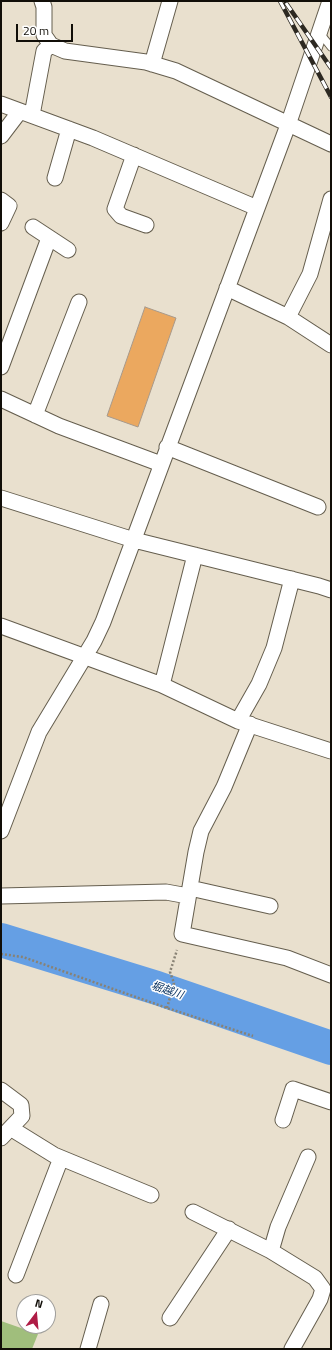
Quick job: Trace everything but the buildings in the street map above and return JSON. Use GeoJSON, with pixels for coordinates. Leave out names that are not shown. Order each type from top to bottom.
{"type":"FeatureCollection","features":[{"type":"Feature","properties":{"kind":"street"},"geometry":{"type":"LineString","coordinates":[[42,1],[44,6],[44,35],[51,45],[65,51],[152,64],[176,71],[331,144]]}},
{"type":"Feature","properties":{"kind":"street"},"geometry":{"type":"LineString","coordinates":[[152,64],[170,1]]}},
{"type":"Feature","properties":{"kind":"street"},"geometry":{"type":"LineString","coordinates":[[1,831],[39,732],[84,658],[103,622],[167,446],[288,125],[330,1]]}},
{"type":"Feature","properties":{"kind":"street"},"geometry":{"type":"LineString","coordinates":[[1,136],[26,113],[44,51],[51,45]]}},
{"type":"Feature","properties":{"kind":"street"},"geometry":{"type":"LineString","coordinates":[[1,104],[134,155],[257,208]]}},
{"type":"Feature","properties":{"kind":"street"},"geometry":{"type":"LineString","coordinates":[[55,178],[69,129]]}},
{"type":"Feature","properties":{"kind":"street"},"geometry":{"type":"LineString","coordinates":[[134,155],[115,209],[121,216],[146,225]]}},
{"type":"Feature","properties":{"kind":"street"},"geometry":{"type":"LineString","coordinates":[[288,317],[310,274],[331,199]]}},
{"type":"Feature","properties":{"kind":"street"},"geometry":{"type":"LineString","coordinates":[[1,200],[9,206],[1,223]]}},
{"type":"Feature","properties":{"kind":"street"},"geometry":{"type":"LineString","coordinates":[[33,227],[68,250]]}},
{"type":"Feature","properties":{"kind":"street"},"geometry":{"type":"LineString","coordinates":[[1,367],[49,238]]}},
{"type":"Feature","properties":{"kind":"street"},"geometry":{"type":"LineString","coordinates":[[227,288],[288,317],[331,345]]}},
{"type":"Feature","properties":{"kind":"street"},"geometry":{"type":"LineString","coordinates":[[35,415],[79,302]]}},
{"type":"Feature","properties":{"kind":"street"},"geometry":{"type":"LineString","coordinates":[[1,399],[35,415],[161,464]]}},
{"type":"Feature","properties":{"kind":"street"},"geometry":{"type":"LineString","coordinates":[[167,446],[318,508]]}},
{"type":"Feature","properties":{"kind":"street"},"geometry":{"type":"LineString","coordinates":[[1,498],[134,540],[331,590]]}},
{"type":"Feature","properties":{"kind":"street"},"geometry":{"type":"LineString","coordinates":[[162,685],[195,555]]}},
{"type":"Feature","properties":{"kind":"street"},"geometry":{"type":"LineString","coordinates":[[292,579],[274,648],[258,684],[244,722],[224,787],[201,831],[182,934],[287,958],[331,975]]}},
{"type":"Feature","properties":{"kind":"street"},"geometry":{"type":"LineString","coordinates":[[1,626],[46,642],[84,658],[162,685],[244,722],[331,751]]}},
{"type":"Feature","properties":{"kind":"street"},"geometry":{"type":"LineString","coordinates":[[1,896],[189,892],[270,906]]}},
{"type":"Feature","properties":{"kind":"street"},"geometry":{"type":"LineString","coordinates":[[283,1120],[293,1089],[331,1102]]}},
{"type":"Feature","properties":{"kind":"street"},"geometry":{"type":"LineString","coordinates":[[1,1090],[21,1105],[22,1116],[6,1133],[61,1158],[151,1195]]}},
{"type":"Feature","properties":{"kind":"street"},"geometry":{"type":"LineString","coordinates":[[271,1251],[278,1227],[308,1157]]}},
{"type":"Feature","properties":{"kind":"street"},"geometry":{"type":"LineString","coordinates":[[16,1275],[61,1158]]}},
{"type":"Feature","properties":{"kind":"street"},"geometry":{"type":"LineString","coordinates":[[194,1212],[271,1251],[315,1278],[323,1289],[320,1299],[292,1349]]}},
{"type":"Feature","properties":{"kind":"street"},"geometry":{"type":"LineString","coordinates":[[170,1318],[229,1230]]}},
{"type":"Feature","properties":{"kind":"street"},"geometry":{"type":"LineString","coordinates":[[88,1349],[101,1304]]}},
{"type":"Feature","properties":{"kind":"lane"},"geometry":{"type":"LineString","coordinates":[[319,32],[331,48]]}},
{"type":"Feature","properties":{"kind":"path"},"geometry":{"type":"LineString","coordinates":[[168,1007],[174,983],[170,972],[182,934]]}},
{"type":"Feature","properties":{"kind":"path"},"geometry":{"type":"LineString","coordinates":[[1,954],[23,957],[253,1036]]}},
{"type":"Feature","properties":{"kind":"green space"},"geometry":{"type":"Polygon","coordinates":[[[1,1321],[16,1326],[16,1334],[38,1334],[32,1349],[1,1349],[1,1321]]]}},
{"type":"Feature","properties":{"kind":"waterway","name":"堀越川"},"geometry":{"type":"LineString","coordinates":[[1,940],[157,988],[331,1048]]}},
{"type":"Feature","properties":{"kind":"railway"},"geometry":{"type":"LineString","coordinates":[[280,1],[331,97]]}},
{"type":"Feature","properties":{"kind":"railway"},"geometry":{"type":"LineString","coordinates":[[286,3],[331,68]]}}]}
